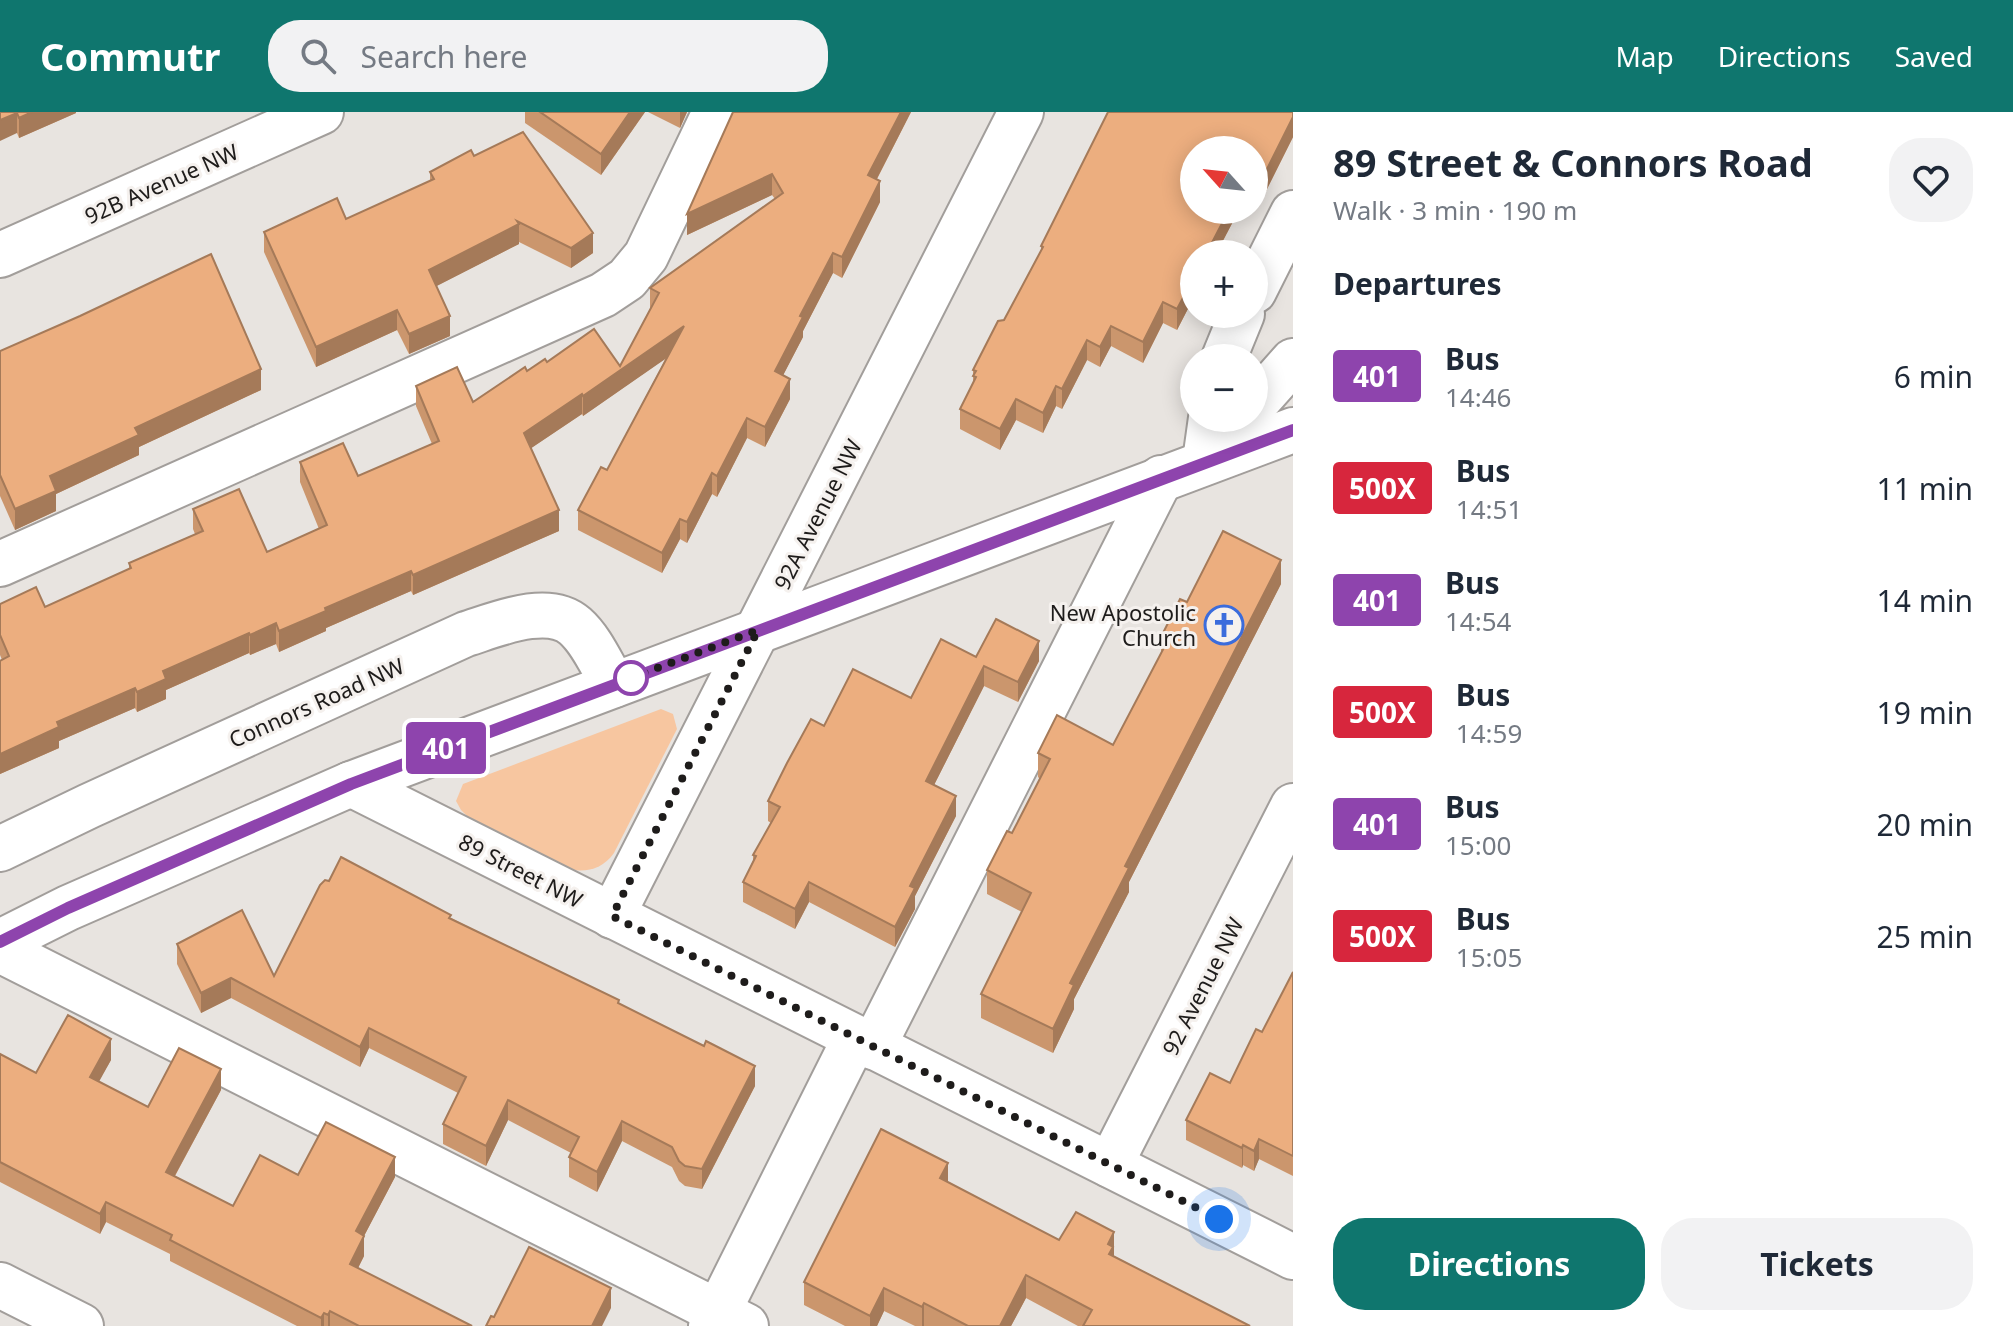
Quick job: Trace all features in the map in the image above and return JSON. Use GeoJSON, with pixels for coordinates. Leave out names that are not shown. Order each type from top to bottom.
{"type":"FeatureCollection","features":[{"type":"Feature","properties":{"kind":"street","name":"92B Avenue NW"},"geometry":{"type":"LineString","coordinates":[[0,255],[321,112]]}},
{"type":"Feature","properties":{"kind":"street"},"geometry":{"type":"LineString","coordinates":[[0,564],[603,295],[627,279],[646,256],[715,112]]}},
{"type":"Feature","properties":{"kind":"street","name":"92A Avenue NW"},"geometry":{"type":"LineString","coordinates":[[612,916],[1021,112]]}},
{"type":"Feature","properties":{"kind":"street"},"geometry":{"type":"LineString","coordinates":[[1268,263],[1293,213]]}},
{"type":"Feature","properties":{"kind":"street"},"geometry":{"type":"LineString","coordinates":[[1268,389],[1293,361]]}},
{"type":"Feature","properties":{"kind":"street"},"geometry":{"type":"LineString","coordinates":[[0,942],[68,908],[351,784],[1293,430]]}},
{"type":"Feature","properties":{"kind":"street"},"geometry":{"type":"LineString","coordinates":[[1205,461],[1209,432]]}},
{"type":"Feature","properties":{"kind":"street"},"geometry":{"type":"LineString","coordinates":[[1205,461],[1231,432]]}},
{"type":"Feature","properties":{"kind":"street"},"geometry":{"type":"LineString","coordinates":[[0,950],[725,1321],[864,1042],[1161,478]]}},
{"type":"Feature","properties":{"kind":"street","name":"Connors Road NW"},"geometry":{"type":"LineString","coordinates":[[0,849],[466,634],[523,616],[552,617],[574,624],[614,685]]}},
{"type":"Feature","properties":{"kind":"street","name":"89 Street NW"},"geometry":{"type":"LineString","coordinates":[[351,784],[1293,1257]]}},
{"type":"Feature","properties":{"kind":"street","name":"92 Avenue NW"},"geometry":{"type":"LineString","coordinates":[[1110,1165],[1293,806]]}},
{"type":"Feature","properties":{"kind":"street"},"geometry":{"type":"LineString","coordinates":[[0,1285],[81,1326]]}},
{"type":"Feature","properties":{"kind":"shaded area"},"geometry":{"type":"Polygon","coordinates":[[[661,709],[673,714],[677,729],[614,853],[596,868],[572,870],[469,818],[456,801],[463,784],[661,709]]]}},
{"type":"Feature","properties":{"kind":"building"},"geometry":{"type":"Polygon","coordinates":[[[0,112],[32,112],[19,118],[17,113],[0,120],[0,112]]]}},
{"type":"Feature","properties":{"kind":"building"},"geometry":{"type":"Polygon","coordinates":[[[540,112],[630,112],[601,154],[540,112]]]}},
{"type":"Feature","properties":{"kind":"building"},"geometry":{"type":"Polygon","coordinates":[[[733,112],[901,112],[868,175],[880,181],[842,257],[833,253],[775,371],[790,379],[765,427],[747,418],[717,476],[712,473],[687,522],[680,519],[662,553],[578,510],[601,467],[607,470],[684,326],[524,433],[559,510],[413,575],[411,571],[325,608],[326,611],[279,631],[276,623],[249,633],[163,671],[166,679],[137,692],[135,688],[57,722],[59,727],[0,754],[0,661],[9,656],[0,635],[0,604],[36,587],[45,607],[131,568],[129,563],[203,531],[193,509],[239,489],[267,552],[327,525],[300,462],[343,443],[358,476],[439,441],[416,386],[457,367],[473,402],[525,367],[527,371],[545,359],[547,362],[594,329],[620,366],[659,293],[650,288],[783,193],[772,174],[687,214],[733,112]]]}},
{"type":"Feature","properties":{"kind":"building"},"geometry":{"type":"Polygon","coordinates":[[[1108,112],[1293,112],[1268,167],[1268,136],[1180,136],[1180,224],[1222,224],[1213,240],[1180,240],[1180,303],[1177,309],[1163,302],[1143,342],[1111,326],[1100,347],[1087,340],[1062,389],[1056,386],[1043,413],[1016,399],[1000,429],[960,409],[976,377],[973,370],[998,321],[1004,320],[1108,112]]]}},
{"type":"Feature","properties":{"kind":"building"},"geometry":{"type":"Polygon","coordinates":[[[523,132],[593,233],[571,248],[517,221],[519,224],[429,270],[450,316],[409,334],[397,310],[316,347],[264,232],[337,198],[346,219],[434,179],[430,172],[471,150],[474,156],[523,132]]]}},
{"type":"Feature","properties":{"kind":"building"},"geometry":{"type":"Polygon","coordinates":[[[211,254],[261,369],[135,428],[139,435],[50,476],[56,491],[15,509],[0,475],[0,351],[211,254]]]}},
{"type":"Feature","properties":{"kind":"building"},"geometry":{"type":"Polygon","coordinates":[[[1223,531],[1281,560],[1125,866],[1129,868],[1070,983],[1074,985],[1053,1029],[981,994],[1031,893],[987,870],[1007,831],[1012,833],[1050,759],[1038,753],[1057,715],[1113,745],[1168,640],[1161,637],[1180,599],[1187,602],[1223,531]]]}},
{"type":"Feature","properties":{"kind":"building"},"geometry":{"type":"Polygon","coordinates":[[[996,619],[1039,641],[1018,682],[984,666],[926,781],[956,796],[910,886],[915,888],[895,927],[809,882],[795,909],[743,882],[756,856],[753,855],[780,807],[768,801],[787,763],[811,719],[824,726],[853,669],[911,698],[941,639],[976,657],[996,619]]]}},
{"type":"Feature","properties":{"kind":"building"},"geometry":{"type":"Polygon","coordinates":[[[341,857],[451,915],[449,918],[619,1000],[618,1003],[704,1046],[706,1041],[755,1066],[702,1169],[685,1166],[672,1147],[622,1121],[597,1172],[569,1157],[579,1137],[508,1100],[486,1146],[443,1124],[466,1077],[369,1028],[360,1047],[231,978],[201,993],[177,944],[242,910],[274,976],[320,885],[325,880],[329,881],[341,857]]]}},
{"type":"Feature","properties":{"kind":"building"},"geometry":{"type":"Polygon","coordinates":[[[1293,972],[1293,1156],[1259,1139],[1254,1151],[1243,1145],[1242,1148],[1186,1120],[1210,1073],[1230,1083],[1256,1029],[1262,1032],[1293,972]]]}},
{"type":"Feature","properties":{"kind":"building"},"geometry":{"type":"Polygon","coordinates":[[[68,1015],[111,1039],[90,1077],[148,1107],[179,1048],[221,1069],[166,1172],[233,1206],[260,1155],[298,1175],[326,1122],[395,1157],[356,1231],[364,1236],[350,1264],[472,1326],[359,1326],[330,1311],[321,1318],[170,1240],[172,1235],[106,1202],[100,1214],[0,1162],[0,1054],[36,1073],[68,1015]]]}},
{"type":"Feature","properties":{"kind":"building"},"geometry":{"type":"Polygon","coordinates":[[[881,1129],[948,1163],[940,1178],[1059,1240],[1076,1212],[1114,1232],[1108,1244],[1113,1247],[1109,1254],[1250,1326],[1083,1326],[1092,1310],[1026,1275],[1000,1326],[968,1326],[924,1303],[922,1307],[884,1288],[870,1316],[804,1282],[881,1129]]]}},
{"type":"Feature","properties":{"kind":"building"},"geometry":{"type":"Polygon","coordinates":[[[529,1247],[611,1288],[592,1326],[486,1326],[491,1316],[494,1317],[529,1247]]]}},
{"type":"Feature","properties":{"kind":"bus line","name":"401"},"geometry":{"type":"LineString","coordinates":[[0,942],[68,908],[351,784],[1293,430]]}},
{"type":"Feature","properties":{"kind":"place","name":"New Apostolic Church"},"geometry":{"type":"Point","coordinates":[1224,625]}},
{"type":"Feature","properties":{"kind":"route"},"geometry":{"type":"LineString","coordinates":[[631,678],[758,630],[612,916],[1219,1219]]}}]}
